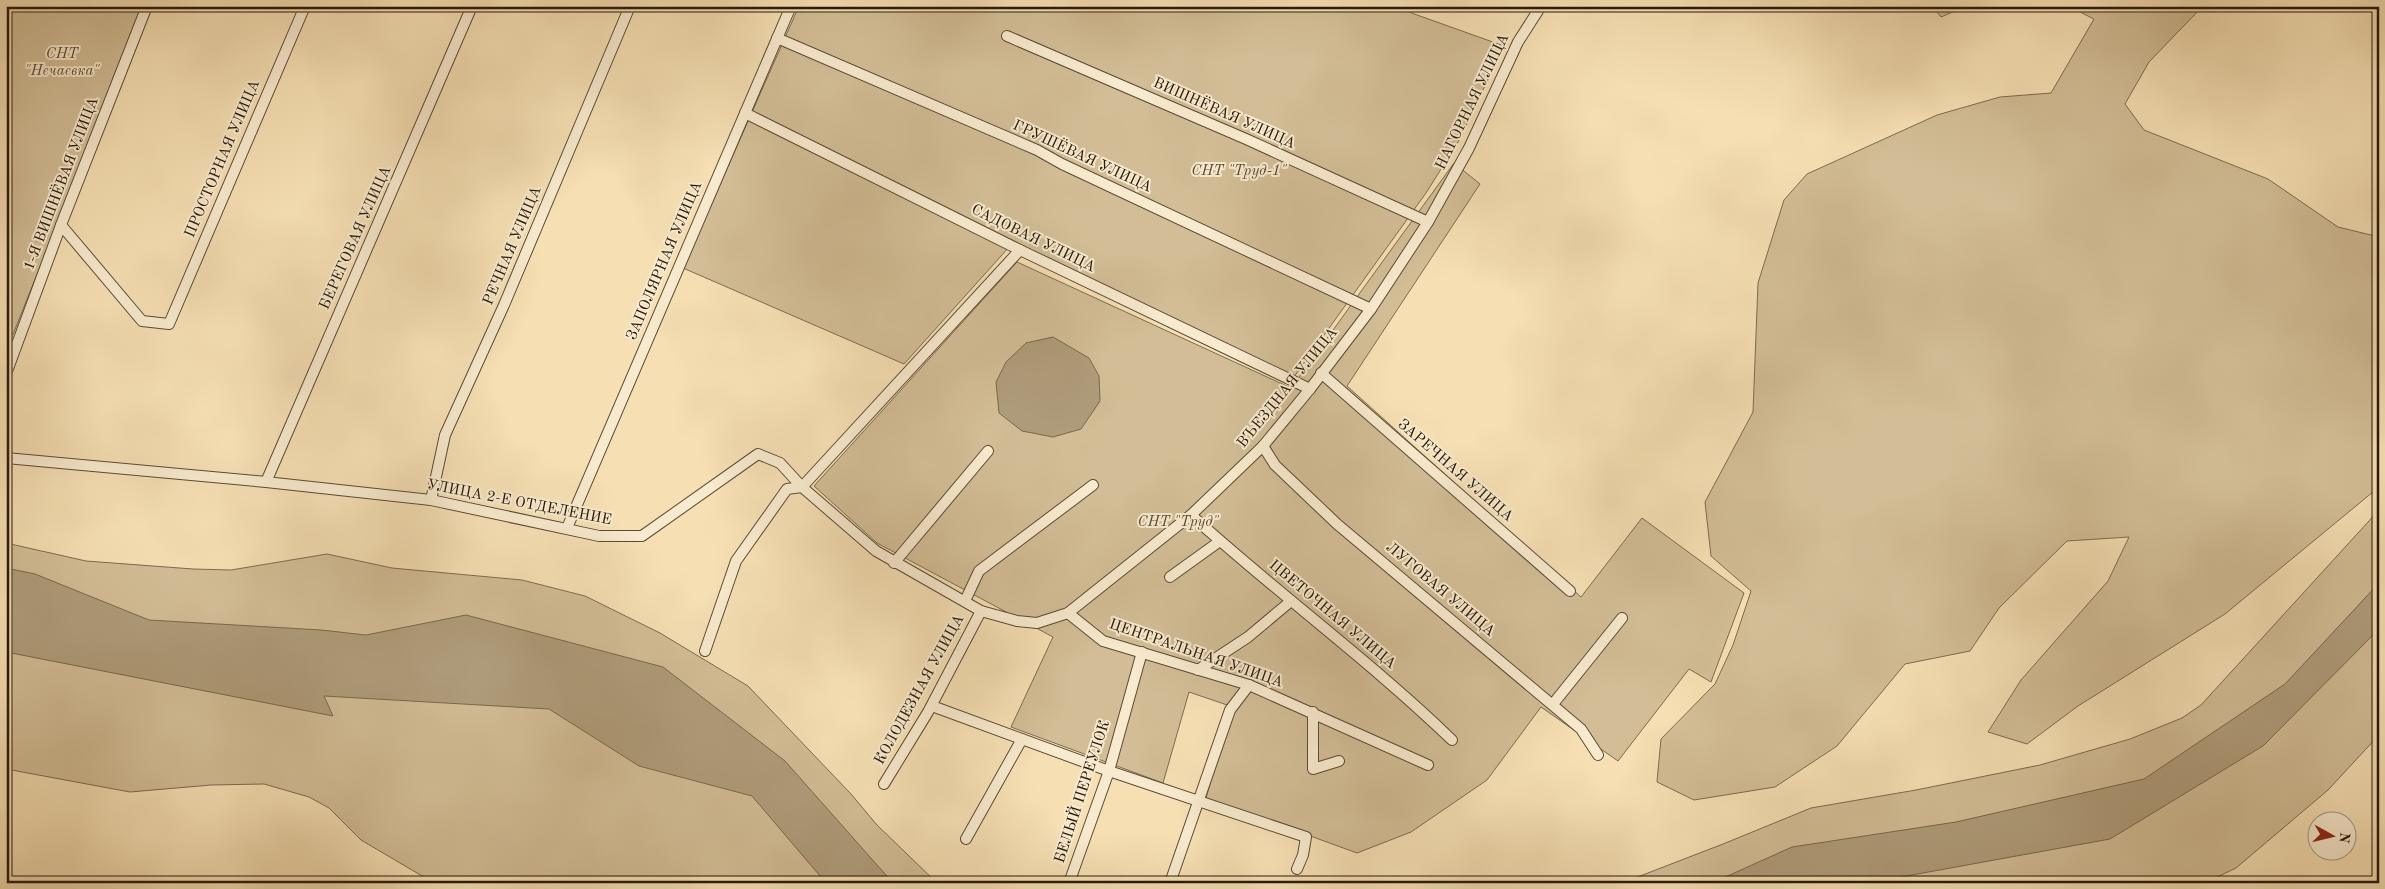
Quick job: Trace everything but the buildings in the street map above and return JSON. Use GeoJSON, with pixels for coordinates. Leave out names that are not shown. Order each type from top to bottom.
{"type":"FeatureCollection","features":[{"type":"Feature","properties":{"kind":"street","name":"1-Я ВИШНЁВАЯ УЛИЦА"},"geometry":{"type":"LineString","coordinates":[[6,374],[61,225],[147,6]]}},
{"type":"Feature","properties":{"kind":"street","name":"ПРОСТОРНАЯ УЛИЦА"},"geometry":{"type":"LineString","coordinates":[[61,225],[142,321],[169,324],[304,6]]}},
{"type":"Feature","properties":{"kind":"street","name":"БЕРЕГОВАЯ УЛИЦА"},"geometry":{"type":"LineString","coordinates":[[266,482],[472,6]]}},
{"type":"Feature","properties":{"kind":"street","name":"РЕЧНАЯ УЛИЦА"},"geometry":{"type":"LineString","coordinates":[[431,500],[446,434],[504,306],[630,6]]}},
{"type":"Feature","properties":{"kind":"street","name":"ЗАПОЛЯРНАЯ УЛИЦА"},"geometry":{"type":"LineString","coordinates":[[567,528],[791,6]]}},
{"type":"Feature","properties":{"kind":"street","name":"НАГОРНАЯ УЛИЦА"},"geometry":{"type":"LineString","coordinates":[[1447,186],[1469,148],[1517,44],[1541,6]]}},
{"type":"Feature","properties":{"kind":"street","name":"ВИШНЁВАЯ УЛИЦА"},"geometry":{"type":"LineString","coordinates":[[1007,36],[1246,139],[1428,222]]}},
{"type":"Feature","properties":{"kind":"street","name":"ГРУШЁВАЯ УЛИЦА"},"geometry":{"type":"LineString","coordinates":[[777,38],[1037,150],[1062,164],[1371,309]]}},
{"type":"Feature","properties":{"kind":"street","name":"САДОВАЯ УЛИЦА"},"geometry":{"type":"LineString","coordinates":[[745,113],[1020,250],[1310,389]]}},
{"type":"Feature","properties":{"kind":"street","name":"ВЪЕЗДНАЯ УЛИЦА"},"geometry":{"type":"LineString","coordinates":[[981,611],[1017,621],[1038,623],[1068,613],[1192,515],[1263,446],[1310,389],[1371,309],[1428,222],[1447,186]]}},
{"type":"Feature","properties":{"kind":"street"},"geometry":{"type":"LineString","coordinates":[[706,651],[736,561],[787,489],[802,487],[1020,250]]}},
{"type":"Feature","properties":{"kind":"street","name":"ЗАРЕЧНАЯ УЛИЦА"},"geometry":{"type":"LineString","coordinates":[[1321,374],[1570,591]]}},
{"type":"Feature","properties":{"kind":"street","name":"ЛУГОВАЯ УЛИЦА"},"geometry":{"type":"LineString","coordinates":[[1263,446],[1275,465],[1337,524],[1581,729],[1598,755]]}},
{"type":"Feature","properties":{"kind":"street"},"geometry":{"type":"LineString","coordinates":[[894,563],[988,451]]}},
{"type":"Feature","properties":{"kind":"street","name":"УЛИЦА 2-Е ОТДЕЛЕНИЕ"},"geometry":{"type":"LineString","coordinates":[[6,458],[266,482],[431,500],[599,536],[642,536],[758,454],[780,463],[802,487],[876,552],[981,611]]}},
{"type":"Feature","properties":{"kind":"street"},"geometry":{"type":"LineString","coordinates":[[965,601],[979,571],[1093,485]]}},
{"type":"Feature","properties":{"kind":"street","name":"ЦВЕТОЧНАЯ УЛИЦА"},"geometry":{"type":"LineString","coordinates":[[1192,515],[1220,541],[1409,699],[1452,740]]}},
{"type":"Feature","properties":{"kind":"street"},"geometry":{"type":"LineString","coordinates":[[1170,577],[1220,541]]}},
{"type":"Feature","properties":{"kind":"street"},"geometry":{"type":"LineString","coordinates":[[1198,670],[1248,637],[1291,601]]}},
{"type":"Feature","properties":{"kind":"street","name":"КОЛОДЕЗНАЯ УЛИЦА"},"geometry":{"type":"LineString","coordinates":[[884,784],[932,706],[981,611]]}},
{"type":"Feature","properties":{"kind":"street","name":"ЦЕНТРАЛЬНАЯ УЛИЦА"},"geometry":{"type":"LineString","coordinates":[[1068,613],[1103,641],[1249,685],[1428,765]]}},
{"type":"Feature","properties":{"kind":"street"},"geometry":{"type":"LineString","coordinates":[[1553,704],[1622,618]]}},
{"type":"Feature","properties":{"kind":"street","name":"БЕЛЫЙ ПЕРЕУЛОК"},"geometry":{"type":"LineString","coordinates":[[1069,883],[1110,771],[1142,652]]}},
{"type":"Feature","properties":{"kind":"street"},"geometry":{"type":"LineString","coordinates":[[1170,883],[1230,710],[1249,685]]}},
{"type":"Feature","properties":{"kind":"street"},"geometry":{"type":"LineString","coordinates":[[932,706],[1110,771],[1306,837],[1303,856],[1297,869]]}},
{"type":"Feature","properties":{"kind":"street"},"geometry":{"type":"LineString","coordinates":[[1313,712],[1313,769],[1339,761]]}},
{"type":"Feature","properties":{"kind":"street"},"geometry":{"type":"LineString","coordinates":[[966,839],[1022,739]]}},
{"type":"Feature","properties":{"kind":"green space","name":"СНТ \"Нечаевка\""},"geometry":{"type":"Polygon","coordinates":[[[6,6],[144,6],[6,352],[6,6]]]}},
{"type":"Feature","properties":{"kind":"green space","name":"СНТ \"Труд-1\""},"geometry":{"type":"Polygon","coordinates":[[[799,6],[1392,6],[1504,46],[1458,142],[1426,193],[1294,377],[1010,246],[904,364],[683,268],[799,6]]]}},
{"type":"Feature","properties":{"kind":"green space"},"geometry":{"type":"Polygon","coordinates":[[[1932,6],[1967,6],[1941,17],[1932,6]]]}},
{"type":"Feature","properties":{"kind":"green space"},"geometry":{"type":"Polygon","coordinates":[[[2068,6],[2203,6],[2149,62],[2125,104],[2144,130],[2268,179],[2338,227],[2379,237],[2379,487],[2225,614],[2078,706],[2027,744],[1988,732],[2021,680],[2108,581],[2129,537],[2067,541],[1999,608],[1970,651],[1905,664],[1837,746],[1775,787],[1694,800],[1657,782],[1661,739],[1715,684],[1733,645],[1751,591],[1711,556],[1705,502],[1753,412],[1758,283],[1784,200],[1807,174],[1937,115],[2000,97],[2051,93],[2094,19],[2068,6]]]}},
{"type":"Feature","properties":{"kind":"green space","name":"СНТ \"Труд\""},"geometry":{"type":"Polygon","coordinates":[[[1454,163],[1480,184],[1347,386],[1581,597],[1642,518],[1744,593],[1711,682],[1689,669],[1618,761],[1541,707],[1487,780],[1411,832],[1357,853],[1206,798],[1233,707],[1189,692],[1163,783],[1011,727],[1053,637],[877,543],[814,486],[1017,262],[1291,388],[1454,163]]]}},
{"type":"Feature","properties":{"kind":"green space"},"geometry":{"type":"Polygon","coordinates":[[[2379,510],[2379,735],[2328,790],[2236,868],[2205,883],[1622,883],[1811,808],[1916,790],[2040,765],[2130,739],[2182,718],[2201,705],[2379,510]]]}},
{"type":"Feature","properties":{"kind":"green space"},"geometry":{"type":"Polygon","coordinates":[[[6,543],[86,561],[193,569],[231,570],[327,554],[392,568],[522,580],[585,596],[660,633],[748,686],[851,794],[877,825],[937,883],[434,883],[361,840],[329,808],[309,797],[264,784],[211,785],[130,792],[6,769],[6,543]]]}},
{"type":"Feature","properties":{"kind":"shaded area"},"geometry":{"type":"Polygon","coordinates":[[[1053,337],[1089,358],[1099,376],[1100,401],[1081,429],[1053,437],[1022,431],[999,413],[996,382],[1006,362],[1026,343],[1053,337]]]}},
{"type":"Feature","properties":{"kind":"shaded area"},"geometry":{"type":"Polygon","coordinates":[[[6,568],[35,574],[149,620],[321,630],[366,635],[466,615],[663,667],[785,761],[893,883],[826,883],[752,796],[639,766],[549,709],[324,696],[333,716],[6,652],[6,568]]]}},
{"type":"Feature","properties":{"kind":"shaded area"},"geometry":{"type":"Polygon","coordinates":[[[2379,583],[2379,629],[2263,746],[2110,839],[1868,883],[1712,883],[1792,847],[1956,822],[2144,779],[2285,684],[2379,583]]]}}]}
